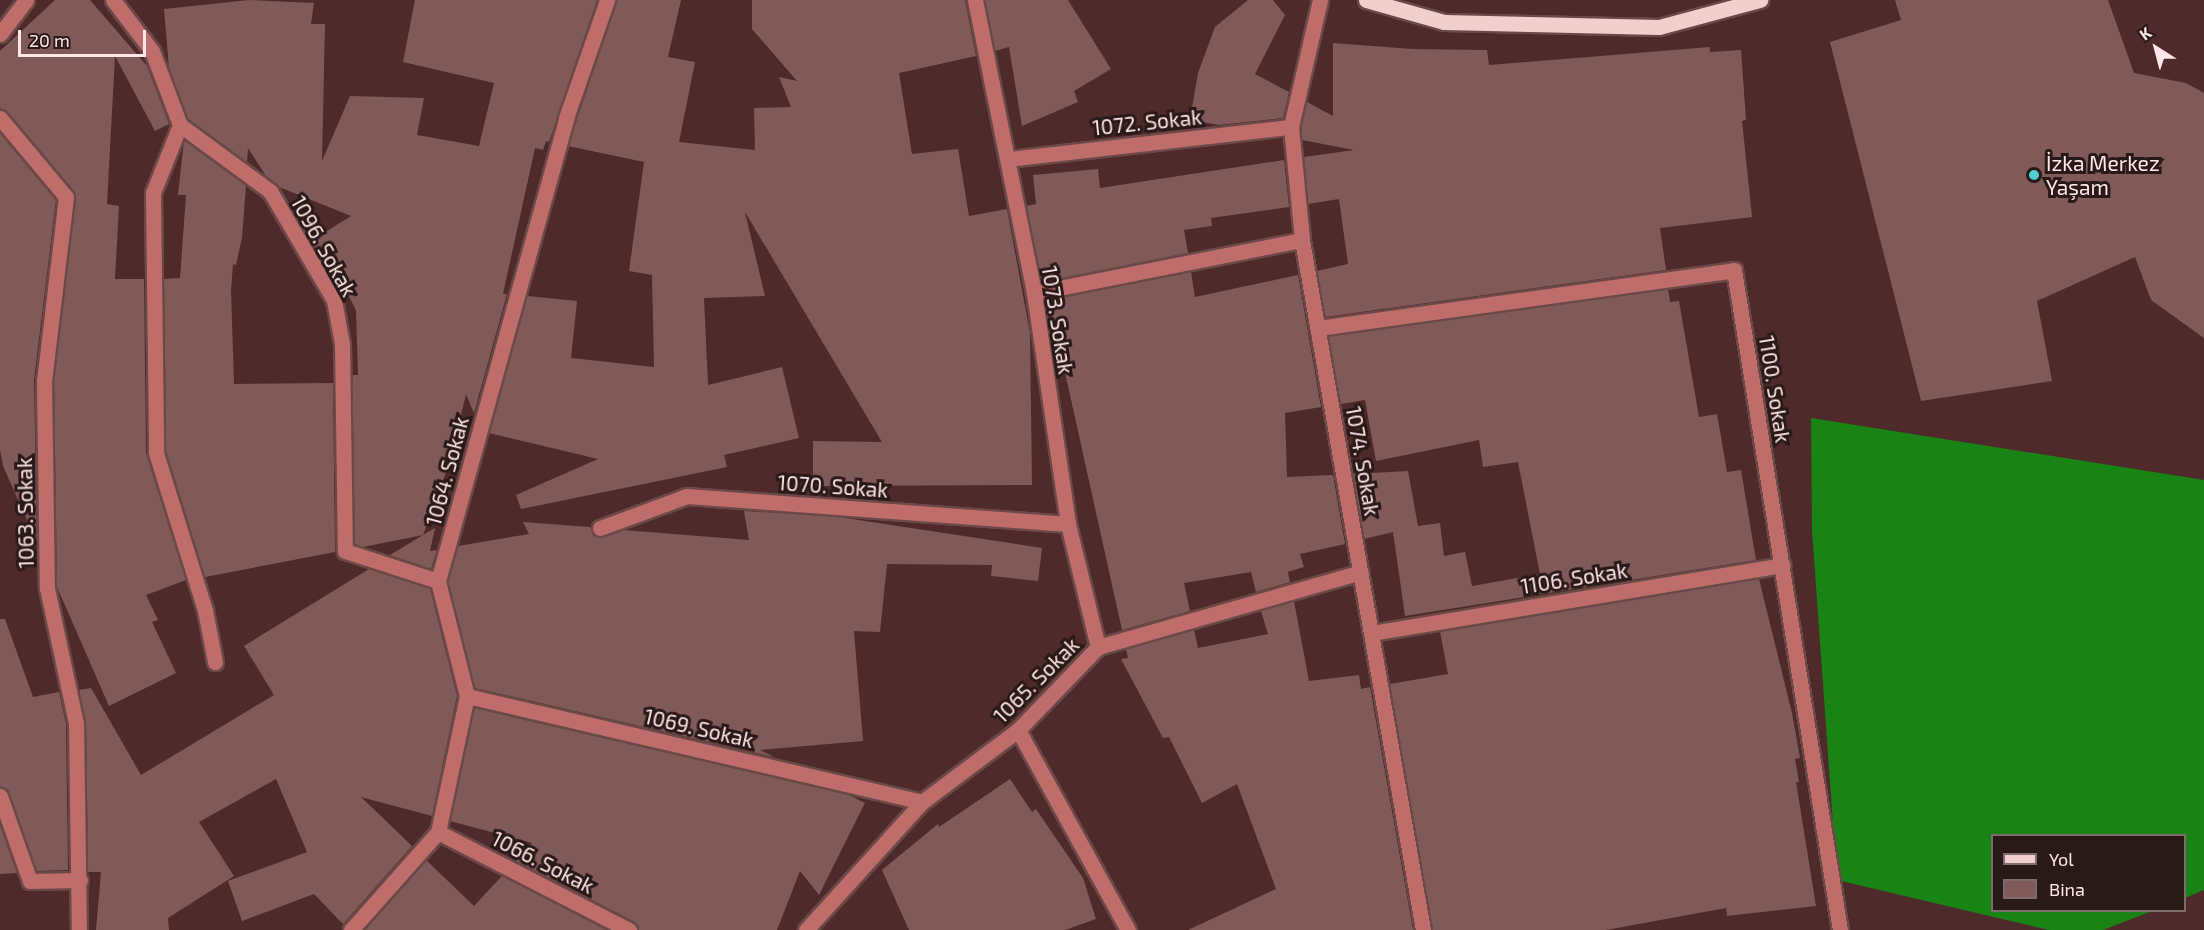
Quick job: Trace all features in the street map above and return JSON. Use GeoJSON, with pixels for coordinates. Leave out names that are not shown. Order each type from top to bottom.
{"type":"FeatureCollection","features":[{"type":"Feature","properties":{"kind":"main road"},"geometry":{"type":"LineString","coordinates":[[1365,0],[1444,22],[1659,27],[1760,0]]}},
{"type":"Feature","properties":{"kind":"street"},"geometry":{"type":"LineString","coordinates":[[0,34],[26,0]]}},
{"type":"Feature","properties":{"kind":"street"},"geometry":{"type":"LineString","coordinates":[[113,0],[152,51],[180,125],[153,193],[156,453],[205,610],[215,662]]}},
{"type":"Feature","properties":{"kind":"street","name":"1064. Sokak"},"geometry":{"type":"LineString","coordinates":[[351,930],[438,832],[467,696],[438,581],[566,118],[607,0]]}},
{"type":"Feature","properties":{"kind":"street","name":"1073. Sokak"},"geometry":{"type":"LineString","coordinates":[[975,0],[1034,293],[1068,524],[1098,647]]}},
{"type":"Feature","properties":{"kind":"street","name":"1074. Sokak"},"geometry":{"type":"LineString","coordinates":[[1320,0],[1291,127],[1302,240],[1423,930]]}},
{"type":"Feature","properties":{"kind":"street","name":"1063. Sokak"},"geometry":{"type":"LineString","coordinates":[[0,118],[66,197],[44,381],[47,588],[76,723],[79,930]]}},
{"type":"Feature","properties":{"kind":"street","name":"1096. Sokak"},"geometry":{"type":"LineString","coordinates":[[180,125],[270,191],[334,300],[342,344],[345,551],[438,581]]}},
{"type":"Feature","properties":{"kind":"street","name":"1072. Sokak"},"geometry":{"type":"LineString","coordinates":[[1008,159],[1291,127]]}},
{"type":"Feature","properties":{"kind":"street"},"geometry":{"type":"LineString","coordinates":[[1034,293],[1302,240]]}},
{"type":"Feature","properties":{"kind":"street","name":"1100. Sokak"},"geometry":{"type":"LineString","coordinates":[[1318,328],[1734,270],[1840,930]]}},
{"type":"Feature","properties":{"kind":"street","name":"1070. Sokak"},"geometry":{"type":"LineString","coordinates":[[600,528],[687,496],[1068,524]]}},
{"type":"Feature","properties":{"kind":"street","name":"1106. Sokak"},"geometry":{"type":"LineString","coordinates":[[1372,633],[1782,565]]}},
{"type":"Feature","properties":{"kind":"street","name":"1065. Sokak"},"geometry":{"type":"LineString","coordinates":[[806,930],[922,802],[1018,730],[1098,647],[1361,572]]}},
{"type":"Feature","properties":{"kind":"street","name":"1069. Sokak"},"geometry":{"type":"LineString","coordinates":[[467,696],[922,802]]}},
{"type":"Feature","properties":{"kind":"street"},"geometry":{"type":"LineString","coordinates":[[1018,730],[1128,930]]}},
{"type":"Feature","properties":{"kind":"street"},"geometry":{"type":"LineString","coordinates":[[0,796],[30,881],[80,880]]}},
{"type":"Feature","properties":{"kind":"street","name":"1066. Sokak"},"geometry":{"type":"LineString","coordinates":[[438,832],[628,930]]}},
{"type":"Feature","properties":{"kind":"green space"},"geometry":{"type":"Polygon","coordinates":[[[1811,418],[2204,480],[2204,890],[2186,898],[2186,834],[1991,834],[1991,912],[2149,912],[2103,930],[2049,930],[1837,880],[1812,530],[1811,418]]]}},
{"type":"Feature","properties":{"kind":"building"},"geometry":{"type":"Polygon","coordinates":[[[55,0],[90,0],[147,66],[169,124],[155,131],[115,56],[107,204],[119,206],[115,279],[144,279],[146,453],[186,580],[146,595],[158,620],[152,622],[176,673],[109,706],[57,587],[54,382],[75,195],[7,112],[0,108],[0,51],[55,0]]]}},
{"type":"Feature","properties":{"kind":"building"},"geometry":{"type":"Polygon","coordinates":[[[249,0],[314,3],[311,24],[325,24],[322,161],[350,96],[424,98],[417,135],[479,146],[494,83],[403,62],[415,0],[597,0],[549,142],[546,141],[543,150],[535,148],[503,294],[507,294],[474,413],[466,394],[450,462],[423,535],[363,547],[355,544],[352,383],[353,375],[358,375],[356,310],[333,266],[327,269],[311,241],[351,216],[279,187],[266,176],[248,148],[247,162],[188,119],[169,68],[164,9],[249,0]]]}},
{"type":"Feature","properties":{"kind":"building"},"geometry":{"type":"Polygon","coordinates":[[[617,0],[681,0],[668,57],[695,62],[679,142],[755,150],[754,108],[791,107],[779,77],[797,81],[752,29],[752,0],[965,0],[976,56],[899,73],[912,154],[958,149],[969,216],[1007,209],[1030,333],[1032,485],[813,486],[813,441],[882,442],[745,212],[765,296],[704,298],[708,385],[782,367],[799,438],[724,455],[727,467],[521,509],[516,495],[598,459],[489,433],[527,296],[577,301],[571,358],[654,367],[652,275],[629,271],[644,162],[568,146],[617,0]]]}},
{"type":"Feature","properties":{"kind":"building"},"geometry":{"type":"Polygon","coordinates":[[[985,0],[1068,0],[1111,69],[1074,91],[1078,102],[1022,126],[1009,47],[995,51],[985,0]]]}},
{"type":"Feature","properties":{"kind":"building"},"geometry":{"type":"Polygon","coordinates":[[[1248,0],[1273,0],[1285,15],[1255,74],[1289,92],[1283,118],[1219,125],[1190,120],[1198,73],[1215,27],[1248,0]]]}},
{"type":"Feature","properties":{"kind":"building","name":"İzka Merkez Yaşam"},"geometry":{"type":"Polygon","coordinates":[[[1895,0],[2108,0],[2134,73],[2186,83],[2204,93],[2204,338],[2151,300],[2135,257],[2037,301],[2052,381],[1921,401],[1830,42],[1901,20],[1895,0]]]}},
{"type":"Feature","properties":{"kind":"building"},"geometry":{"type":"Polygon","coordinates":[[[1333,43],[1412,49],[1487,50],[1489,65],[1710,47],[1710,52],[1741,50],[1746,120],[1742,121],[1752,217],[1660,228],[1666,270],[1325,317],[1317,271],[1348,264],[1339,199],[1308,204],[1304,157],[1354,150],[1302,140],[1301,128],[1307,102],[1333,116],[1333,43]]]}},
{"type":"Feature","properties":{"kind":"building"},"geometry":{"type":"Polygon","coordinates":[[[0,133],[56,200],[34,380],[37,542],[3,466],[0,449],[0,133]]]}},
{"type":"Feature","properties":{"kind":"building"},"geometry":{"type":"Polygon","coordinates":[[[184,140],[246,185],[242,238],[236,265],[233,264],[231,290],[234,384],[333,383],[335,552],[205,577],[166,451],[164,279],[180,278],[186,195],[178,195],[184,140]]]}},
{"type":"Feature","properties":{"kind":"building"},"geometry":{"type":"Polygon","coordinates":[[[1284,160],[1289,207],[1211,218],[1212,226],[1184,230],[1188,253],[1042,282],[1026,206],[1036,204],[1033,175],[1098,169],[1100,188],[1284,160]]]}},
{"type":"Feature","properties":{"kind":"building"},"geometry":{"type":"Polygon","coordinates":[[[1191,272],[1195,297],[1298,275],[1321,407],[1285,413],[1287,477],[1333,475],[1345,544],[1300,554],[1304,567],[1288,572],[1290,582],[1256,592],[1251,572],[1184,583],[1190,611],[1122,630],[1049,300],[1191,272]]]}},
{"type":"Feature","properties":{"kind":"building"},"geometry":{"type":"Polygon","coordinates":[[[1668,289],[1670,302],[1679,301],[1699,417],[1717,414],[1727,472],[1741,470],[1756,560],[1405,616],[1393,532],[1364,539],[1353,474],[1408,471],[1418,526],[1440,523],[1444,556],[1465,552],[1472,586],[1540,574],[1518,462],[1483,467],[1479,440],[1376,461],[1365,400],[1341,404],[1329,336],[1668,289]]]}},
{"type":"Feature","properties":{"kind":"building"},"geometry":{"type":"Polygon","coordinates":[[[744,511],[832,516],[1042,548],[1038,581],[991,576],[992,565],[887,564],[880,632],[854,631],[863,741],[760,750],[774,757],[475,688],[448,581],[458,546],[529,534],[523,522],[590,527],[599,538],[623,530],[749,540],[744,511]]]}},
{"type":"Feature","properties":{"kind":"building"},"geometry":{"type":"Polygon","coordinates":[[[435,528],[430,551],[437,550],[431,569],[390,555],[435,528]]]}},
{"type":"Feature","properties":{"kind":"building"},"geometry":{"type":"Polygon","coordinates":[[[369,569],[430,589],[457,696],[432,816],[361,797],[412,846],[343,924],[314,894],[242,921],[228,881],[307,852],[276,779],[199,822],[234,876],[168,918],[169,930],[96,930],[101,872],[88,872],[86,723],[79,690],[91,688],[141,775],[274,695],[244,646],[369,569]]]}},
{"type":"Feature","properties":{"kind":"building"},"geometry":{"type":"Polygon","coordinates":[[[1759,579],[1792,713],[1800,758],[1795,759],[1799,782],[1796,782],[1816,906],[1727,916],[1726,908],[1606,930],[1433,930],[1390,684],[1448,674],[1440,632],[1759,579]]]}},
{"type":"Feature","properties":{"kind":"building"},"geometry":{"type":"Polygon","coordinates":[[[1294,601],[1309,681],[1359,675],[1361,689],[1370,687],[1413,930],[1188,930],[1276,889],[1237,784],[1202,803],[1169,737],[1163,738],[1121,659],[1128,658],[1126,649],[1194,630],[1198,648],[1268,634],[1261,611],[1294,601]]]}},
{"type":"Feature","properties":{"kind":"building"},"geometry":{"type":"Polygon","coordinates":[[[0,619],[5,619],[33,697],[59,692],[66,724],[68,870],[37,871],[9,793],[0,786],[0,619]]]}},
{"type":"Feature","properties":{"kind":"building"},"geometry":{"type":"Polygon","coordinates":[[[474,708],[849,795],[865,803],[819,895],[800,871],[777,930],[639,930],[633,921],[516,861],[532,843],[450,821],[474,708]]]}},
{"type":"Feature","properties":{"kind":"building"},"geometry":{"type":"Polygon","coordinates":[[[1010,779],[1032,812],[1036,809],[1083,878],[1096,919],[1065,930],[909,930],[882,870],[938,824],[939,827],[1010,779]]]}},
{"type":"Feature","properties":{"kind":"building"},"geometry":{"type":"Polygon","coordinates":[[[0,825],[17,873],[0,874],[0,825]]]}},
{"type":"Feature","properties":{"kind":"building"},"geometry":{"type":"Polygon","coordinates":[[[426,860],[474,906],[502,876],[608,930],[364,930],[426,860]]]}},
{"type":"Feature","properties":{"kind":"place","name":"İzka Merkez Yaşam"},"geometry":{"type":"Point","coordinates":[2034,175]}}]}
